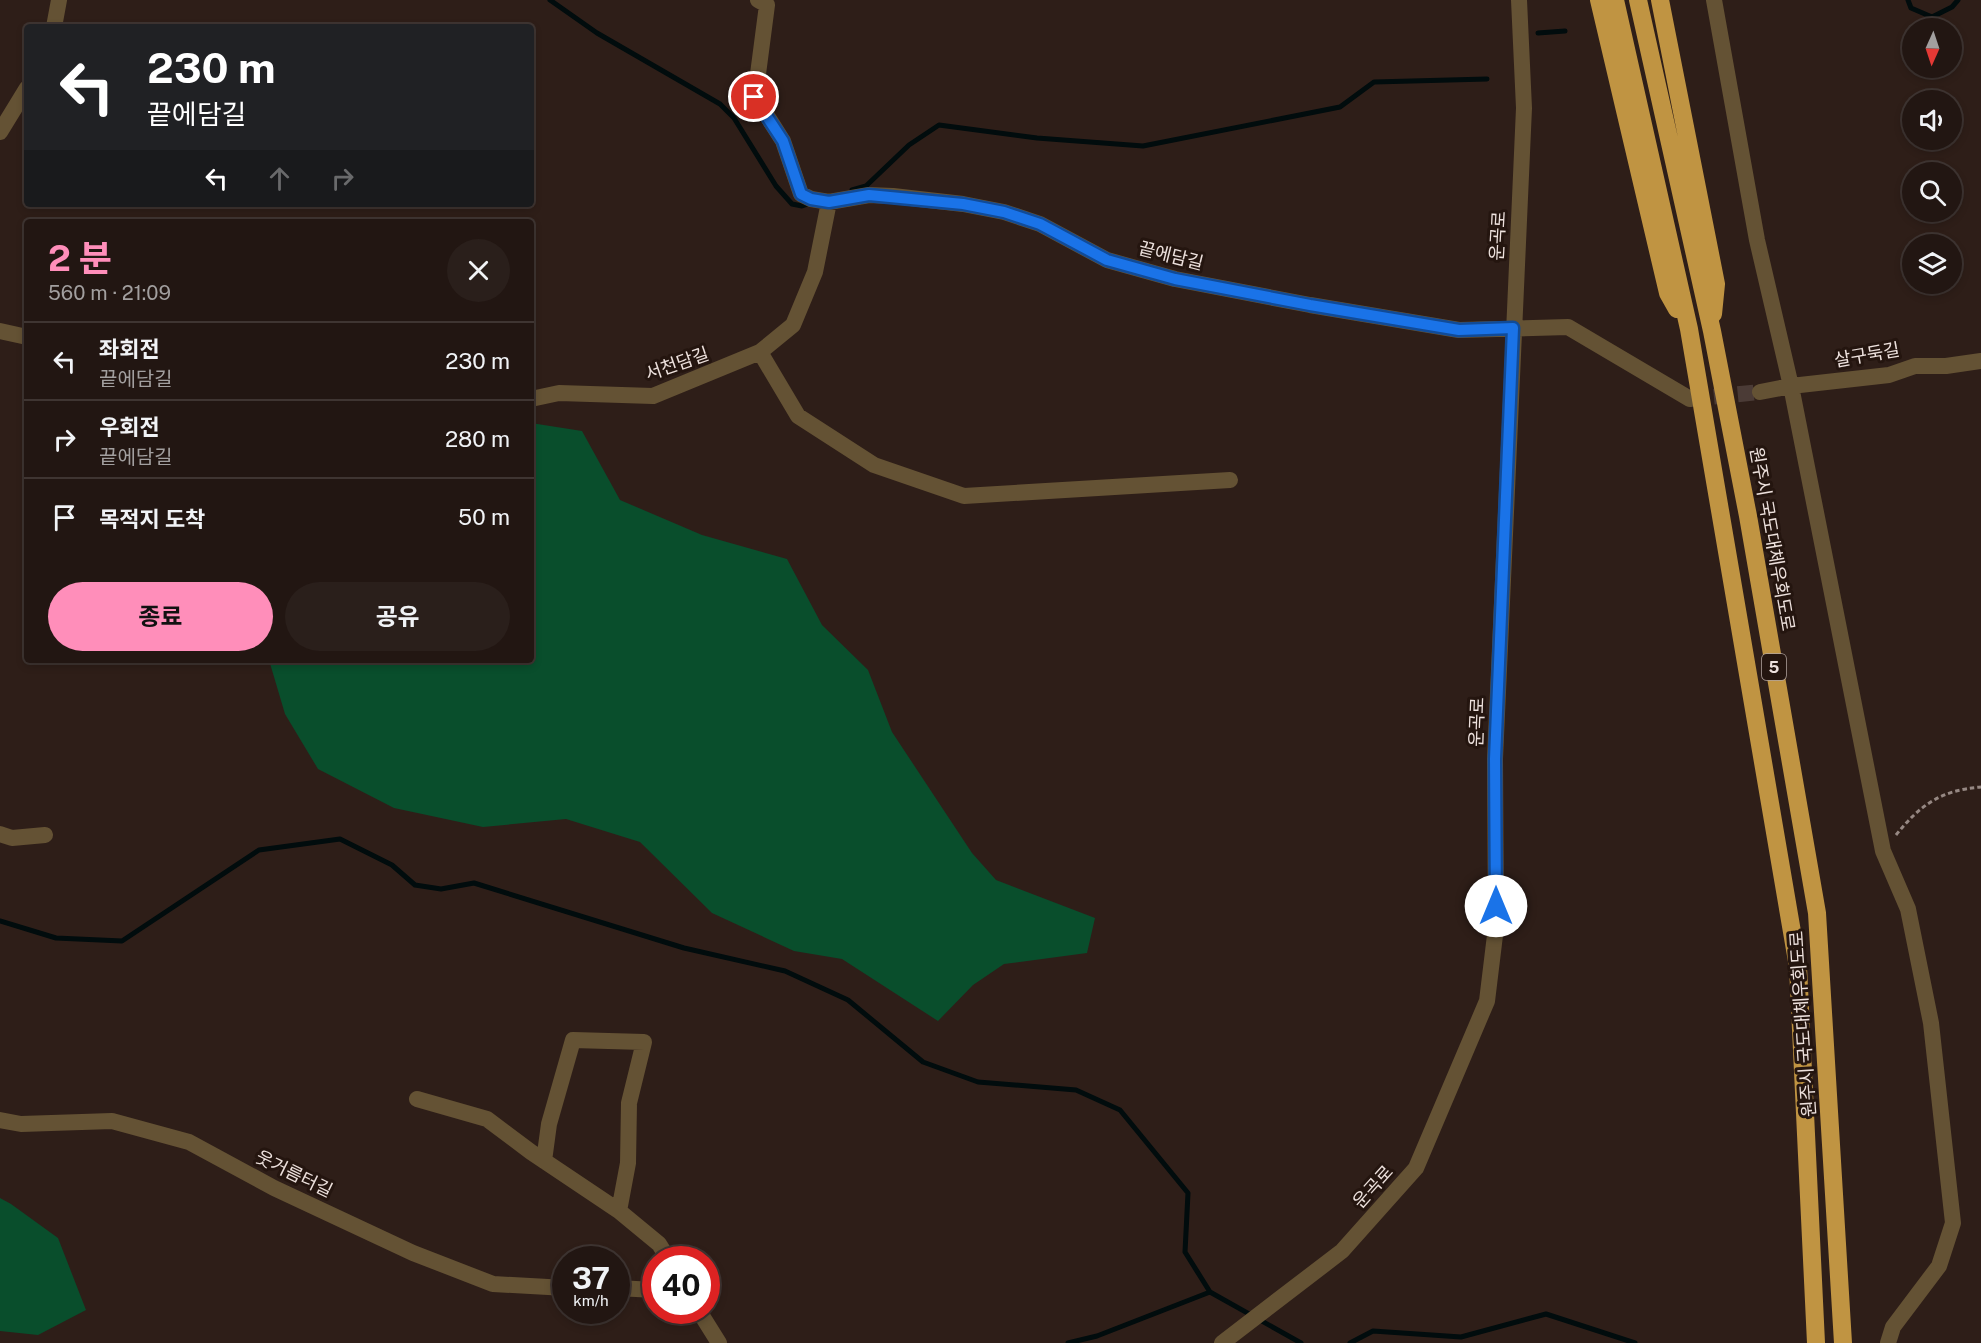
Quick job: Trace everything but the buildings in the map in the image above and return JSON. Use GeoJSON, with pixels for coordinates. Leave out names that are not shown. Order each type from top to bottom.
{"type":"FeatureCollection","features":[{"type":"Feature","properties":{"kind":"highway"},"geometry":{"type":"LineString","coordinates":[[1599,0],[1668,293],[1689,329]]}},
{"type":"Feature","properties":{"kind":"highway","name":"5"},"geometry":{"type":"LineString","coordinates":[[1615,0],[1689,329],[1798,967],[1816,1343]]}},
{"type":"Feature","properties":{"kind":"highway","name":"원주시 국도대체우회도로"},"geometry":{"type":"LineString","coordinates":[[1638,0],[1712,331],[1750,527],[1817,912],[1843,1343]]}},
{"type":"Feature","properties":{"kind":"highway"},"geometry":{"type":"LineString","coordinates":[[1660,0],[1716,284],[1712,331]]}},
{"type":"Feature","properties":{"kind":"street"},"geometry":{"type":"LineString","coordinates":[[55,24],[59,0]]}},
{"type":"Feature","properties":{"kind":"street"},"geometry":{"type":"LineString","coordinates":[[758,0],[766,5],[754,97],[783,141],[801,194],[821,201],[815,272],[793,325],[760,352],[798,416],[874,465],[964,496],[1230,480]]}},
{"type":"Feature","properties":{"kind":"street","name":"운곡로"},"geometry":{"type":"LineString","coordinates":[[1222,1343],[1342,1251],[1416,1168],[1487,1001],[1496,927],[1495,759],[1524,108],[1519,0]]}},
{"type":"Feature","properties":{"kind":"street"},"geometry":{"type":"LineString","coordinates":[[1714,0],[1757,240],[1791,386],[1883,851],[1908,909],[1931,1023],[1953,1223],[1939,1266],[1893,1327],[1888,1343]]}},
{"type":"Feature","properties":{"kind":"street"},"geometry":{"type":"LineString","coordinates":[[0,132],[24,93]]}},
{"type":"Feature","properties":{"kind":"street","name":"끝에담길"},"geometry":{"type":"LineString","coordinates":[[821,201],[869,195],[963,204],[1004,212],[1031,221],[1107,260],[1175,279],[1459,330],[1513,328]]}},
{"type":"Feature","properties":{"kind":"street"},"geometry":{"type":"LineString","coordinates":[[1513,328],[1568,327],[1690,399]]}},
{"type":"Feature","properties":{"kind":"street"},"geometry":{"type":"LineString","coordinates":[[0,331],[24,336]]}},
{"type":"Feature","properties":{"kind":"street","name":"서천담길"},"geometry":{"type":"LineString","coordinates":[[534,398],[559,393],[653,396],[760,352]]}},
{"type":"Feature","properties":{"kind":"street","name":"살구둑길"},"geometry":{"type":"LineString","coordinates":[[1760,392],[1791,386],[1888,375],[1915,366],[1946,366],[1981,361]]}},
{"type":"Feature","properties":{"kind":"street"},"geometry":{"type":"LineString","coordinates":[[0,834],[12,838],[45,835]]}},
{"type":"Feature","properties":{"kind":"street"},"geometry":{"type":"LineString","coordinates":[[544,1161],[549,1124],[573,1040],[644,1042],[629,1103],[628,1163],[619,1211]]}},
{"type":"Feature","properties":{"kind":"street"},"geometry":{"type":"LineString","coordinates":[[417,1099],[488,1119],[544,1161],[619,1211],[660,1246]]}},
{"type":"Feature","properties":{"kind":"street","name":"웃거름터길"},"geometry":{"type":"LineString","coordinates":[[0,1120],[21,1124],[112,1121],[189,1142],[306,1203],[413,1253],[493,1284],[552,1287]]}},
{"type":"Feature","properties":{"kind":"street"},"geometry":{"type":"LineString","coordinates":[[707,1324],[719,1343]]}},
{"type":"Feature","properties":{"kind":"path"},"geometry":{"type":"LineString","coordinates":[[1883,851],[1904,824],[1926,803],[1962,788],[1981,787]]}},
{"type":"Feature","properties":{"kind":"green space"},"geometry":{"type":"Polygon","coordinates":[[[534,423],[582,431],[620,500],[702,535],[787,559],[822,625],[868,670],[892,732],[972,853],[996,880],[1095,918],[1087,953],[1004,964],[973,985],[938,1021],[842,959],[794,951],[712,913],[640,842],[566,819],[483,827],[394,808],[318,769],[285,714],[270,663],[534,663],[534,423]]]}},
{"type":"Feature","properties":{"kind":"green space"},"geometry":{"type":"Polygon","coordinates":[[[0,1198],[58,1238],[86,1310],[38,1335],[0,1331],[0,1198]]]}},
{"type":"Feature","properties":{"kind":"waterway"},"geometry":{"type":"LineString","coordinates":[[550,0],[597,33],[720,104],[734,118],[776,186],[792,204],[802,206],[811,203]]}},
{"type":"Feature","properties":{"kind":"waterway"},"geometry":{"type":"LineString","coordinates":[[1908,0],[1911,8],[1932,17],[1952,7],[1958,0]]}},
{"type":"Feature","properties":{"kind":"waterway"},"geometry":{"type":"LineString","coordinates":[[1538,33],[1565,31]]}},
{"type":"Feature","properties":{"kind":"waterway"},"geometry":{"type":"LineString","coordinates":[[852,190],[866,186],[909,145],[939,125],[1037,138],[1143,146],[1340,107],[1374,82],[1487,79]]}},
{"type":"Feature","properties":{"kind":"waterway"},"geometry":{"type":"LineString","coordinates":[[0,921],[56,938],[122,941],[259,850],[340,839],[392,865],[415,885],[441,889],[474,883],[684,948],[785,971],[848,1000],[923,1062],[978,1082],[1076,1090],[1120,1110],[1188,1193],[1185,1252],[1210,1292],[1301,1343]]}},
{"type":"Feature","properties":{"kind":"waterway"},"geometry":{"type":"LineString","coordinates":[[1068,1343],[1097,1336],[1210,1292]]}},
{"type":"Feature","properties":{"kind":"waterway"},"geometry":{"type":"LineString","coordinates":[[1350,1343],[1373,1331],[1461,1337],[1546,1314],[1635,1343]]}},
{"type":"Feature","properties":{"kind":"tunnel"},"geometry":{"type":"LineString","coordinates":[[1690,399],[1760,392]]}},
{"type":"Feature","properties":{"kind":"route"},"geometry":{"type":"LineString","coordinates":[[754,97],[783,141],[801,194],[811,199],[829,202],[869,195],[963,204],[1004,212],[1040,224],[1107,260],[1175,279],[1459,330],[1513,328],[1495,759],[1496,906]]}}]}
